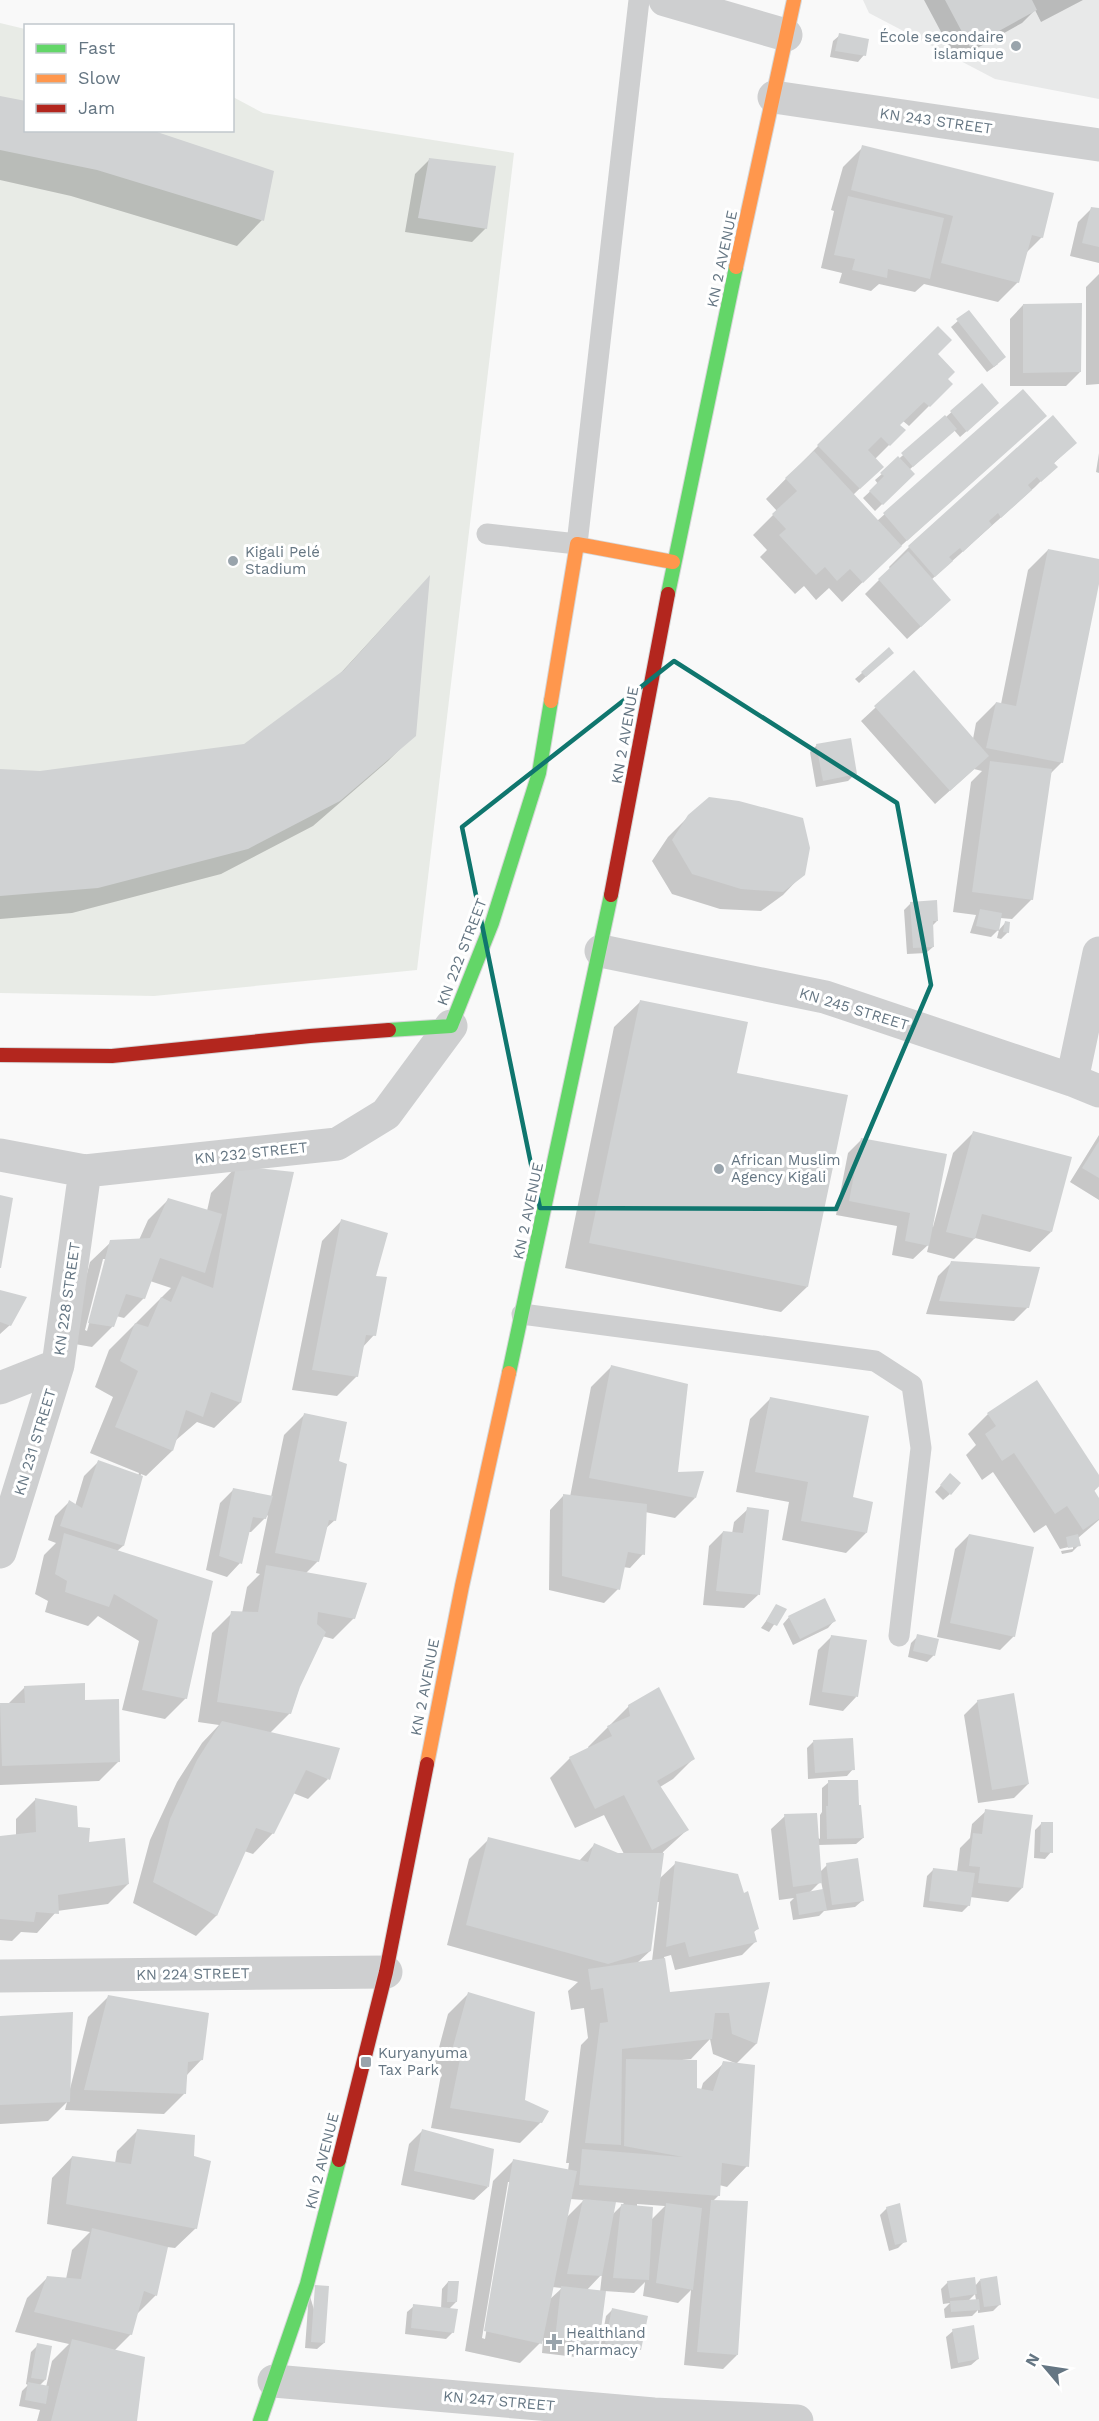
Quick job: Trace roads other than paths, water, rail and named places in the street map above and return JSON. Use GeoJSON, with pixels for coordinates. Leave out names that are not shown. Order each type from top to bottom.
{"type":"FeatureCollection","features":[{"type":"Feature","properties":{"kind":"main road","name":"KN 2 AVENUE"},"geometry":{"type":"LineString","coordinates":[[260,2421],[307,2284],[386,1972],[462,1586],[602,951],[673,562],[794,0]]}},
{"type":"Feature","properties":{"kind":"main road"},"geometry":{"type":"LineString","coordinates":[[577,544],[673,562]]}},
{"type":"Feature","properties":{"kind":"main road","name":"KN 222 STREET"},"geometry":{"type":"LineString","coordinates":[[0,1055],[112,1056],[310,1036],[451,1026],[492,923],[539,773],[577,544]]}},
{"type":"Feature","properties":{"kind":"street"},"geometry":{"type":"LineString","coordinates":[[665,0],[786,34]]}},
{"type":"Feature","properties":{"kind":"street","name":"KN 243 STREET"},"geometry":{"type":"LineString","coordinates":[[774,97],[1099,145]]}},
{"type":"Feature","properties":{"kind":"street","name":"KN 245 STREET"},"geometry":{"type":"LineString","coordinates":[[602,951],[825,997],[1086,1086]]}},
{"type":"Feature","properties":{"kind":"street"},"geometry":{"type":"LineString","coordinates":[[1086,1086],[1099,953]]}},
{"type":"Feature","properties":{"kind":"street","name":"KN 232 STREET"},"geometry":{"type":"LineString","coordinates":[[0,1155],[85,1171],[337,1144],[386,1114],[451,1026]]}},
{"type":"Feature","properties":{"kind":"street","name":"KN 228 STREET"},"geometry":{"type":"LineString","coordinates":[[0,1388],[58,1365],[85,1171]]}},
{"type":"Feature","properties":{"kind":"street","name":"KN 231 STREET"},"geometry":{"type":"LineString","coordinates":[[0,1552],[58,1365]]}},
{"type":"Feature","properties":{"kind":"street","name":"KN 224 STREET"},"geometry":{"type":"LineString","coordinates":[[0,1976],[386,1972]]}},
{"type":"Feature","properties":{"kind":"street","name":"KN 247 STREET"},"geometry":{"type":"LineString","coordinates":[[274,2381],[654,2414],[797,2421]]}},
{"type":"Feature","properties":{"kind":"lane"},"geometry":{"type":"LineString","coordinates":[[487,534],[577,544],[639,0]]}},
{"type":"Feature","properties":{"kind":"lane"},"geometry":{"type":"LineString","coordinates":[[522,1314],[875,1361],[912,1385],[921,1448],[899,1636]]}},
{"type":"Feature","properties":{"kind":"place","name":"École secondaire islamique"},"geometry":{"type":"Point","coordinates":[1016,46]}},
{"type":"Feature","properties":{"kind":"place","name":"Kigali Pelé Stadium"},"geometry":{"type":"Point","coordinates":[233,561]}},
{"type":"Feature","properties":{"kind":"place","name":"African Muslim Agency Kigali"},"geometry":{"type":"Point","coordinates":[719,1169]}},
{"type":"Feature","properties":{"kind":"place","name":"Kuryanyuma Tax Park"},"geometry":{"type":"Point","coordinates":[366,2062]}},
{"type":"Feature","properties":{"kind":"place","name":"Healthland Pharmacy"},"geometry":{"type":"Point","coordinates":[554,2342]}}]}
